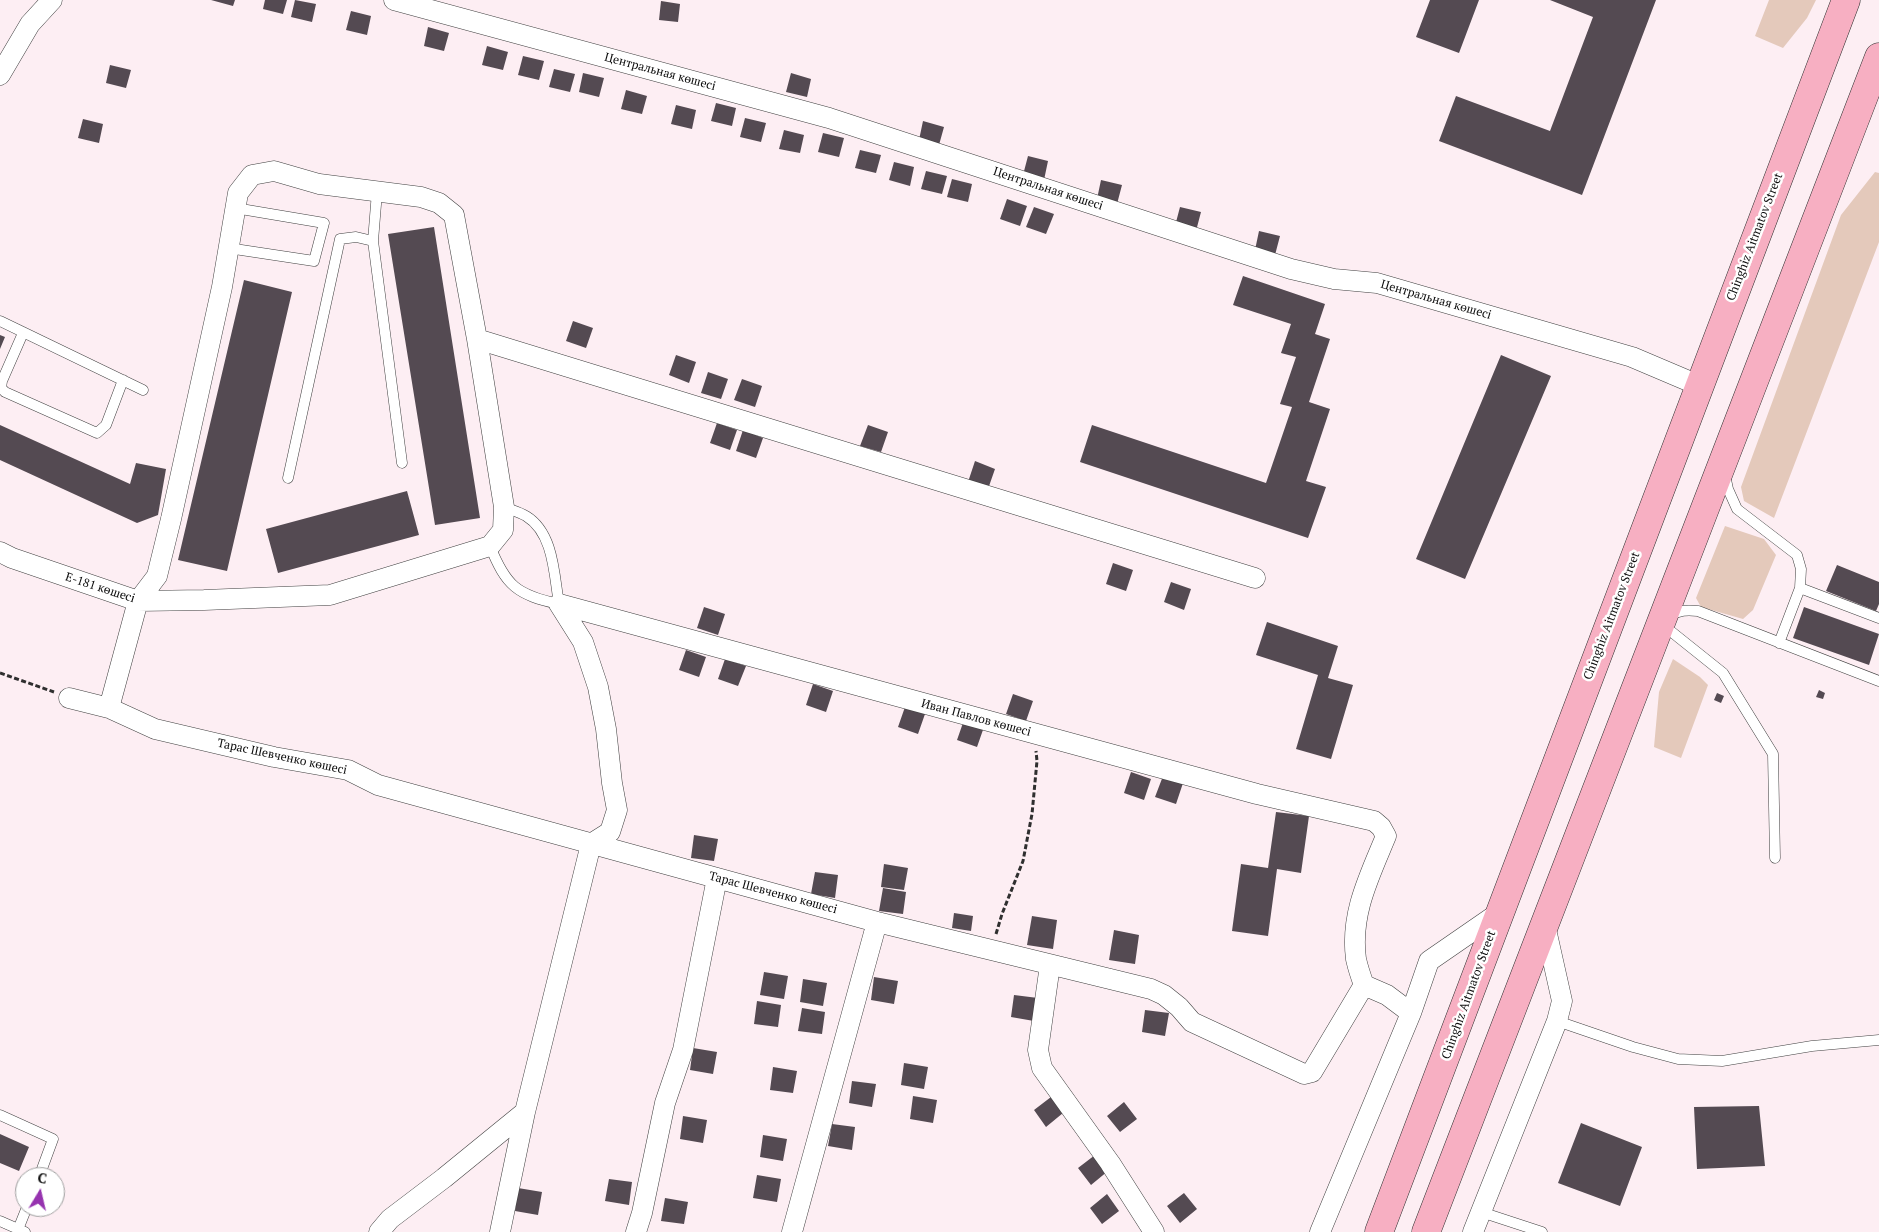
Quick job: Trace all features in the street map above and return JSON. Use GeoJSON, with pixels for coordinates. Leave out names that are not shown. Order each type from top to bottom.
{"type":"FeatureCollection","features":[{"type":"Feature","properties":{"kind":"main road","name":"Chinghiz Aitmatov Street"},"geometry":{"type":"LineString","coordinates":[[1379,1232],[1698,385],[1846,0]]}},
{"type":"Feature","properties":{"kind":"main road"},"geometry":{"type":"LineString","coordinates":[[1426,1232],[1879,57]]}},
{"type":"Feature","properties":{"kind":"street"},"geometry":{"type":"LineString","coordinates":[[0,74],[30,24],[52,0]]}},
{"type":"Feature","properties":{"kind":"street","name":"Центральная көшесі"},"geometry":{"type":"LineString","coordinates":[[394,0],[829,118],[1292,269],[1334,279],[1377,283],[1632,357],[1698,385]]}},
{"type":"Feature","properties":{"kind":"street"},"geometry":{"type":"LineString","coordinates":[[109,708],[138,601],[157,576],[222,287],[238,193],[252,175],[274,171],[319,184],[421,197],[439,203],[454,216],[477,338],[504,507],[503,530],[490,546]]}},
{"type":"Feature","properties":{"kind":"street"},"geometry":{"type":"LineString","coordinates":[[477,338],[1255,578]]}},
{"type":"Feature","properties":{"kind":"street","name":"Е-181 көшесі"},"geometry":{"type":"LineString","coordinates":[[0,552],[12,558],[138,601],[330,595],[490,546]]}},
{"type":"Feature","properties":{"kind":"street"},"geometry":{"type":"LineString","coordinates":[[500,1232],[525,1112],[591,844],[610,832],[617,810],[598,687],[583,642],[559,604]]}},
{"type":"Feature","properties":{"kind":"street","name":"Иван Павлов көшесі"},"geometry":{"type":"LineString","coordinates":[[559,604],[1257,794],[1374,821],[1381,827],[1386,836],[1360,900],[1354,937],[1356,961],[1364,985]]}},
{"type":"Feature","properties":{"kind":"street","name":"Тарас Шевченко көшесі"},"geometry":{"type":"LineString","coordinates":[[69,698],[109,708],[155,729],[274,757],[348,770],[378,785],[591,844],[877,922],[1158,992],[1179,1006],[1192,1022],[1304,1074],[1312,1072],[1364,985]]}},
{"type":"Feature","properties":{"kind":"street"},"geometry":{"type":"LineString","coordinates":[[636,1232],[642,1213],[665,1103],[683,1050],[717,878]]}},
{"type":"Feature","properties":{"kind":"street"},"geometry":{"type":"LineString","coordinates":[[1320,1232],[1411,1013],[1429,961],[1500,912]]}},
{"type":"Feature","properties":{"kind":"street"},"geometry":{"type":"LineString","coordinates":[[792,1232],[877,922]]}},
{"type":"Feature","properties":{"kind":"street"},"geometry":{"type":"LineString","coordinates":[[1472,1232],[1557,1021],[1562,1002],[1545,925]]}},
{"type":"Feature","properties":{"kind":"street"},"geometry":{"type":"LineString","coordinates":[[1050,965],[1038,1050],[1042,1068],[1110,1163],[1154,1232]]}},
{"type":"Feature","properties":{"kind":"street"},"geometry":{"type":"LineString","coordinates":[[1364,985],[1387,995],[1411,1013]]}},
{"type":"Feature","properties":{"kind":"street"},"geometry":{"type":"LineString","coordinates":[[378,1232],[390,1218],[444,1178],[525,1112]]}},
{"type":"Feature","properties":{"kind":"lane"},"geometry":{"type":"LineString","coordinates":[[377,192],[373,241],[402,463]]}},
{"type":"Feature","properties":{"kind":"lane"},"geometry":{"type":"LineString","coordinates":[[228,248],[314,261],[324,223],[235,208]]}},
{"type":"Feature","properties":{"kind":"lane"},"geometry":{"type":"LineString","coordinates":[[288,478],[340,239],[356,237],[373,241]]}},
{"type":"Feature","properties":{"kind":"lane"},"geometry":{"type":"LineString","coordinates":[[0,321],[143,390]]}},
{"type":"Feature","properties":{"kind":"lane"},"geometry":{"type":"LineString","coordinates":[[23,333],[2,381],[1,388],[4,392],[97,433],[106,425],[123,380]]}},
{"type":"Feature","properties":{"kind":"lane"},"geometry":{"type":"LineString","coordinates":[[1722,464],[1728,489],[1737,509],[1797,555],[1802,569],[1800,588],[1779,644]]}},
{"type":"Feature","properties":{"kind":"lane"},"geometry":{"type":"LineString","coordinates":[[490,546],[498,566],[510,584],[533,598],[559,604],[551,554],[540,530],[526,516],[504,507]]}},
{"type":"Feature","properties":{"kind":"lane"},"geometry":{"type":"LineString","coordinates":[[1800,588],[1879,618]]}},
{"type":"Feature","properties":{"kind":"lane"},"geometry":{"type":"LineString","coordinates":[[1775,858],[1773,754],[1722,673],[1660,623],[1675,613],[1685,610],[1698,611],[1879,682]]}},
{"type":"Feature","properties":{"kind":"lane"},"geometry":{"type":"LineString","coordinates":[[1557,1021],[1678,1059],[1722,1061],[1812,1046],[1879,1040]]}},
{"type":"Feature","properties":{"kind":"lane"},"geometry":{"type":"LineString","coordinates":[[0,1115],[54,1139],[43,1167]]}},
{"type":"Feature","properties":{"kind":"lane"},"geometry":{"type":"LineString","coordinates":[[1481,1212],[1542,1232]]}},
{"type":"Feature","properties":{"kind":"lane"},"geometry":{"type":"LineString","coordinates":[[0,1221],[20,1231],[24,1217]]}},
{"type":"Feature","properties":{"kind":"path"},"geometry":{"type":"LineString","coordinates":[[0,672],[69,698]]}},
{"type":"Feature","properties":{"kind":"path"},"geometry":{"type":"LineString","coordinates":[[992,951],[1002,914],[1024,861],[1032,814],[1037,761],[1034,734]]}},
{"type":"Feature","properties":{"kind":"shaded area"},"geometry":{"type":"Polygon","coordinates":[[[1769,0],[1816,0],[1807,18],[1783,48],[1755,36],[1769,0]]]}},
{"type":"Feature","properties":{"kind":"shaded area"},"geometry":{"type":"Polygon","coordinates":[[[1875,172],[1879,173],[1879,242],[1774,518],[1744,501],[1741,487],[1841,215],[1875,172]]]}},
{"type":"Feature","properties":{"kind":"shaded area"},"geometry":{"type":"Polygon","coordinates":[[[1725,526],[1764,539],[1776,555],[1753,610],[1743,619],[1701,607],[1696,598],[1725,526]]]}},
{"type":"Feature","properties":{"kind":"shaded area"},"geometry":{"type":"Polygon","coordinates":[[[1673,659],[1700,677],[1708,685],[1681,758],[1654,747],[1659,692],[1673,659]]]}},
{"type":"Feature","properties":{"kind":"building"},"geometry":{"type":"Polygon","coordinates":[[[211,0],[235,0],[233,6],[211,0]]]}},
{"type":"Feature","properties":{"kind":"building"},"geometry":{"type":"Polygon","coordinates":[[[265,0],[287,0],[283,14],[263,9],[265,0]]]}},
{"type":"Feature","properties":{"kind":"building"},"geometry":{"type":"Polygon","coordinates":[[[295,0],[316,4],[312,22],[291,17],[295,0]]]}},
{"type":"Feature","properties":{"kind":"building"},"geometry":{"type":"Polygon","coordinates":[[[1430,0],[1479,0],[1459,53],[1416,37],[1430,0]]]}},
{"type":"Feature","properties":{"kind":"building"},"geometry":{"type":"Polygon","coordinates":[[[1550,0],[1656,0],[1582,195],[1439,141],[1456,96],[1550,131],[1593,17],[1550,0]]]}},
{"type":"Feature","properties":{"kind":"building"},"geometry":{"type":"Polygon","coordinates":[[[661,1],[680,4],[678,22],[659,20],[661,1]]]}},
{"type":"Feature","properties":{"kind":"building"},"geometry":{"type":"Polygon","coordinates":[[[351,11],[371,16],[367,35],[346,30],[351,11]]]}},
{"type":"Feature","properties":{"kind":"building"},"geometry":{"type":"Polygon","coordinates":[[[428,27],[449,33],[444,51],[424,46],[428,27]]]}},
{"type":"Feature","properties":{"kind":"building"},"geometry":{"type":"Polygon","coordinates":[[[487,46],[508,52],[503,70],[482,65],[487,46]]]}},
{"type":"Feature","properties":{"kind":"building"},"geometry":{"type":"Polygon","coordinates":[[[523,56],[544,61],[539,80],[518,75],[523,56]]]}},
{"type":"Feature","properties":{"kind":"building"},"geometry":{"type":"Polygon","coordinates":[[[110,65],[131,70],[126,88],[106,83],[110,65]]]}},
{"type":"Feature","properties":{"kind":"building"},"geometry":{"type":"Polygon","coordinates":[[[554,69],[575,74],[570,92],[549,87],[554,69]]]}},
{"type":"Feature","properties":{"kind":"building"},"geometry":{"type":"Polygon","coordinates":[[[583,73],[604,78],[599,97],[579,92],[583,73]]]}},
{"type":"Feature","properties":{"kind":"building"},"geometry":{"type":"Polygon","coordinates":[[[791,73],[811,79],[807,97],[786,92],[791,73]]]}},
{"type":"Feature","properties":{"kind":"building"},"geometry":{"type":"Polygon","coordinates":[[[626,90],[647,96],[642,114],[621,109],[626,90]]]}},
{"type":"Feature","properties":{"kind":"building"},"geometry":{"type":"Polygon","coordinates":[[[716,103],[736,108],[732,126],[711,121],[716,103]]]}},
{"type":"Feature","properties":{"kind":"building"},"geometry":{"type":"Polygon","coordinates":[[[676,105],[696,110],[692,129],[671,124],[676,105]]]}},
{"type":"Feature","properties":{"kind":"building"},"geometry":{"type":"Polygon","coordinates":[[[745,118],[766,123],[761,142],[740,137],[745,118]]]}},
{"type":"Feature","properties":{"kind":"building"},"geometry":{"type":"Polygon","coordinates":[[[83,119],[103,124],[99,143],[78,138],[83,119]]]}},
{"type":"Feature","properties":{"kind":"building"},"geometry":{"type":"Polygon","coordinates":[[[923,121],[944,127],[939,145],[919,140],[923,121]]]}},
{"type":"Feature","properties":{"kind":"building"},"geometry":{"type":"Polygon","coordinates":[[[784,130],[804,135],[800,153],[779,149],[784,130]]]}},
{"type":"Feature","properties":{"kind":"building"},"geometry":{"type":"Polygon","coordinates":[[[823,133],[844,138],[839,157],[818,152],[823,133]]]}},
{"type":"Feature","properties":{"kind":"building"},"geometry":{"type":"Polygon","coordinates":[[[860,150],[881,155],[876,173],[855,168],[860,150]]]}},
{"type":"Feature","properties":{"kind":"building"},"geometry":{"type":"Polygon","coordinates":[[[1028,156],[1048,161],[1044,180],[1023,175],[1028,156]]]}},
{"type":"Feature","properties":{"kind":"building"},"geometry":{"type":"Polygon","coordinates":[[[894,162],[914,167],[910,186],[889,180],[894,162]]]}},
{"type":"Feature","properties":{"kind":"building"},"geometry":{"type":"Polygon","coordinates":[[[926,171],[947,176],[942,194],[921,189],[926,171]]]}},
{"type":"Feature","properties":{"kind":"building"},"geometry":{"type":"Polygon","coordinates":[[[952,179],[972,184],[968,202],[947,197],[952,179]]]}},
{"type":"Feature","properties":{"kind":"building"},"geometry":{"type":"Polygon","coordinates":[[[1101,180],[1122,185],[1117,204],[1097,199],[1101,180]]]}},
{"type":"Feature","properties":{"kind":"building"},"geometry":{"type":"Polygon","coordinates":[[[1007,199],[1027,206],[1020,226],[1000,219],[1007,199]]]}},
{"type":"Feature","properties":{"kind":"building"},"geometry":{"type":"Polygon","coordinates":[[[1034,207],[1054,214],[1046,234],[1026,227],[1034,207]]]}},
{"type":"Feature","properties":{"kind":"building"},"geometry":{"type":"Polygon","coordinates":[[[1180,207],[1201,212],[1196,231],[1175,226],[1180,207]]]}},
{"type":"Feature","properties":{"kind":"building"},"geometry":{"type":"Polygon","coordinates":[[[434,227],[480,518],[435,525],[388,234],[434,227]]]}},
{"type":"Feature","properties":{"kind":"building"},"geometry":{"type":"Polygon","coordinates":[[[1259,231],[1280,236],[1275,255],[1255,250],[1259,231]]]}},
{"type":"Feature","properties":{"kind":"building"},"geometry":{"type":"Polygon","coordinates":[[[1243,276],[1325,304],[1315,334],[1330,339],[1309,402],[1330,409],[1306,481],[1326,487],[1308,538],[1080,462],[1092,425],[1266,483],[1292,407],[1280,404],[1296,357],[1281,353],[1291,324],[1233,305],[1243,276]]]}},
{"type":"Feature","properties":{"kind":"building"},"geometry":{"type":"Polygon","coordinates":[[[244,280],[292,292],[227,571],[178,560],[244,280]]]}},
{"type":"Feature","properties":{"kind":"building"},"geometry":{"type":"Polygon","coordinates":[[[573,321],[593,328],[586,348],[566,341],[573,321]]]}},
{"type":"Feature","properties":{"kind":"building"},"geometry":{"type":"Polygon","coordinates":[[[0,335],[5,337],[0,349],[0,335]]]}},
{"type":"Feature","properties":{"kind":"building"},"geometry":{"type":"Polygon","coordinates":[[[676,355],[696,362],[689,383],[669,375],[676,355]]]}},
{"type":"Feature","properties":{"kind":"building"},"geometry":{"type":"Polygon","coordinates":[[[1501,355],[1551,376],[1465,579],[1416,559],[1501,355]]]}},
{"type":"Feature","properties":{"kind":"building"},"geometry":{"type":"Polygon","coordinates":[[[708,372],[728,379],[721,399],[701,393],[708,372]]]}},
{"type":"Feature","properties":{"kind":"building"},"geometry":{"type":"Polygon","coordinates":[[[742,379],[762,386],[755,407],[734,400],[742,379]]]}},
{"type":"Feature","properties":{"kind":"building"},"geometry":{"type":"Polygon","coordinates":[[[717,423],[737,430],[730,450],[710,443],[717,423]]]}},
{"type":"Feature","properties":{"kind":"building"},"geometry":{"type":"Polygon","coordinates":[[[0,425],[130,484],[136,463],[166,469],[158,515],[137,523],[0,460],[0,425]]]}},
{"type":"Feature","properties":{"kind":"building"},"geometry":{"type":"Polygon","coordinates":[[[868,425],[888,432],[881,452],[860,446],[868,425]]]}},
{"type":"Feature","properties":{"kind":"building"},"geometry":{"type":"Polygon","coordinates":[[[743,430],[763,438],[756,458],[736,451],[743,430]]]}},
{"type":"Feature","properties":{"kind":"building"},"geometry":{"type":"Polygon","coordinates":[[[975,461],[995,469],[988,489],[968,482],[975,461]]]}},
{"type":"Feature","properties":{"kind":"building"},"geometry":{"type":"Polygon","coordinates":[[[407,491],[419,535],[278,573],[266,529],[407,491]]]}},
{"type":"Feature","properties":{"kind":"building"},"geometry":{"type":"Polygon","coordinates":[[[1113,563],[1133,570],[1126,591],[1106,584],[1113,563]]]}},
{"type":"Feature","properties":{"kind":"building"},"geometry":{"type":"Polygon","coordinates":[[[1837,565],[1879,582],[1879,604],[1876,611],[1826,591],[1837,565]]]}},
{"type":"Feature","properties":{"kind":"building"},"geometry":{"type":"Polygon","coordinates":[[[1171,582],[1191,589],[1184,610],[1164,602],[1171,582]]]}},
{"type":"Feature","properties":{"kind":"building"},"geometry":{"type":"Polygon","coordinates":[[[704,607],[725,614],[718,635],[697,628],[704,607]]]}},
{"type":"Feature","properties":{"kind":"building"},"geometry":{"type":"Polygon","coordinates":[[[1804,607],[1879,634],[1869,665],[1793,638],[1804,607]]]}},
{"type":"Feature","properties":{"kind":"building"},"geometry":{"type":"Polygon","coordinates":[[[1267,622],[1338,646],[1328,678],[1353,685],[1331,759],[1296,749],[1318,675],[1256,655],[1267,622]]]}},
{"type":"Feature","properties":{"kind":"building"},"geometry":{"type":"Polygon","coordinates":[[[686,650],[706,657],[699,677],[679,670],[686,650]]]}},
{"type":"Feature","properties":{"kind":"building"},"geometry":{"type":"Polygon","coordinates":[[[725,659],[746,666],[738,686],[718,679],[725,659]]]}},
{"type":"Feature","properties":{"kind":"building"},"geometry":{"type":"Polygon","coordinates":[[[813,684],[833,691],[826,712],[806,705],[813,684]]]}},
{"type":"Feature","properties":{"kind":"building"},"geometry":{"type":"Polygon","coordinates":[[[1819,690],[1825,693],[1823,699],[1816,697],[1819,690]]]}},
{"type":"Feature","properties":{"kind":"building"},"geometry":{"type":"Polygon","coordinates":[[[1717,693],[1724,696],[1721,703],[1714,700],[1717,693]]]}},
{"type":"Feature","properties":{"kind":"building"},"geometry":{"type":"Polygon","coordinates":[[[1013,694],[1033,701],[1026,721],[1006,714],[1013,694]]]}},
{"type":"Feature","properties":{"kind":"building"},"geometry":{"type":"Polygon","coordinates":[[[905,707],[925,714],[918,734],[898,727],[905,707]]]}},
{"type":"Feature","properties":{"kind":"building"},"geometry":{"type":"Polygon","coordinates":[[[964,720],[984,727],[977,747],[957,740],[964,720]]]}},
{"type":"Feature","properties":{"kind":"building"},"geometry":{"type":"Polygon","coordinates":[[[1131,772],[1151,779],[1144,800],[1124,793],[1131,772]]]}},
{"type":"Feature","properties":{"kind":"building"},"geometry":{"type":"Polygon","coordinates":[[[1163,776],[1183,783],[1176,804],[1155,797],[1163,776]]]}},
{"type":"Feature","properties":{"kind":"building"},"geometry":{"type":"Polygon","coordinates":[[[1276,812],[1309,816],[1301,873],[1277,869],[1268,936],[1232,931],[1241,864],[1268,868],[1276,812]]]}},
{"type":"Feature","properties":{"kind":"building"},"geometry":{"type":"Polygon","coordinates":[[[694,835],[718,839],[714,861],[691,858],[694,835]]]}},
{"type":"Feature","properties":{"kind":"building"},"geometry":{"type":"Polygon","coordinates":[[[884,864],[908,868],[904,890],[881,887],[884,864]]]}},
{"type":"Feature","properties":{"kind":"building"},"geometry":{"type":"Polygon","coordinates":[[[815,872],[838,875],[835,898],[811,894],[815,872]]]}},
{"type":"Feature","properties":{"kind":"building"},"geometry":{"type":"Polygon","coordinates":[[[883,888],[906,892],[903,914],[879,911],[883,888]]]}},
{"type":"Feature","properties":{"kind":"building"},"geometry":{"type":"Polygon","coordinates":[[[954,913],[973,916],[971,931],[952,928],[954,913]]]}},
{"type":"Feature","properties":{"kind":"building"},"geometry":{"type":"Polygon","coordinates":[[[1032,916],[1057,920],[1053,949],[1027,945],[1032,916]]]}},
{"type":"Feature","properties":{"kind":"building"},"geometry":{"type":"Polygon","coordinates":[[[1114,930],[1139,935],[1135,964],[1109,960],[1114,930]]]}},
{"type":"Feature","properties":{"kind":"building"},"geometry":{"type":"Polygon","coordinates":[[[764,972],[788,976],[784,999],[760,995],[764,972]]]}},
{"type":"Feature","properties":{"kind":"building"},"geometry":{"type":"Polygon","coordinates":[[[874,977],[898,981],[894,1004],[871,1000],[874,977]]]}},
{"type":"Feature","properties":{"kind":"building"},"geometry":{"type":"Polygon","coordinates":[[[803,979],[827,983],[823,1006],[800,1002],[803,979]]]}},
{"type":"Feature","properties":{"kind":"building"},"geometry":{"type":"Polygon","coordinates":[[[1014,995],[1038,998],[1034,1021],[1011,1017],[1014,995]]]}},
{"type":"Feature","properties":{"kind":"building"},"geometry":{"type":"Polygon","coordinates":[[[757,1001],[781,1005],[778,1027],[754,1024],[757,1001]]]}},
{"type":"Feature","properties":{"kind":"building"},"geometry":{"type":"Polygon","coordinates":[[[802,1008],[825,1012],[822,1034],[798,1031],[802,1008]]]}},
{"type":"Feature","properties":{"kind":"building"},"geometry":{"type":"Polygon","coordinates":[[[1145,1010],[1169,1013],[1165,1036],[1142,1032],[1145,1010]]]}},
{"type":"Feature","properties":{"kind":"building"},"geometry":{"type":"Polygon","coordinates":[[[693,1048],[717,1052],[713,1074],[690,1070],[693,1048]]]}},
{"type":"Feature","properties":{"kind":"building"},"geometry":{"type":"Polygon","coordinates":[[[904,1063],[928,1067],[924,1089],[901,1085],[904,1063]]]}},
{"type":"Feature","properties":{"kind":"building"},"geometry":{"type":"Polygon","coordinates":[[[773,1067],[797,1071],[793,1093],[770,1090],[773,1067]]]}},
{"type":"Feature","properties":{"kind":"building"},"geometry":{"type":"Polygon","coordinates":[[[852,1081],[876,1084],[872,1107],[849,1103],[852,1081]]]}},
{"type":"Feature","properties":{"kind":"building"},"geometry":{"type":"Polygon","coordinates":[[[913,1096],[937,1100],[933,1123],[910,1119],[913,1096]]]}},
{"type":"Feature","properties":{"kind":"building"},"geometry":{"type":"Polygon","coordinates":[[[1051,1097],[1063,1113],[1046,1127],[1034,1110],[1051,1097]]]}},
{"type":"Feature","properties":{"kind":"building"},"geometry":{"type":"Polygon","coordinates":[[[1124,1102],[1137,1119],[1120,1132],[1107,1116],[1124,1102]]]}},
{"type":"Feature","properties":{"kind":"building"},"geometry":{"type":"Polygon","coordinates":[[[1759,1106],[1765,1166],[1697,1169],[1694,1107],[1759,1106]]]}},
{"type":"Feature","properties":{"kind":"building"},"geometry":{"type":"Polygon","coordinates":[[[683,1116],[707,1120],[703,1143],[680,1139],[683,1116]]]}},
{"type":"Feature","properties":{"kind":"building"},"geometry":{"type":"Polygon","coordinates":[[[1581,1123],[1642,1147],[1620,1206],[1558,1183],[1581,1123]]]}},
{"type":"Feature","properties":{"kind":"building"},"geometry":{"type":"Polygon","coordinates":[[[832,1124],[855,1127],[852,1150],[828,1146],[832,1124]]]}},
{"type":"Feature","properties":{"kind":"building"},"geometry":{"type":"Polygon","coordinates":[[[0,1134],[29,1147],[21,1167],[15,1167],[15,1169],[0,1163],[0,1134]]]}},
{"type":"Feature","properties":{"kind":"building"},"geometry":{"type":"Polygon","coordinates":[[[763,1135],[787,1139],[783,1161],[760,1157],[763,1135]]]}},
{"type":"Feature","properties":{"kind":"building"},"geometry":{"type":"Polygon","coordinates":[[[1095,1155],[1108,1171],[1091,1185],[1078,1168],[1095,1155]]]}},
{"type":"Feature","properties":{"kind":"building"},"geometry":{"type":"Polygon","coordinates":[[[757,1175],[781,1179],[777,1202],[753,1198],[757,1175]]]}},
{"type":"Feature","properties":{"kind":"building"},"geometry":{"type":"Polygon","coordinates":[[[609,1179],[632,1182],[629,1205],[605,1201],[609,1179]]]}},
{"type":"Feature","properties":{"kind":"building"},"geometry":{"type":"Polygon","coordinates":[[[518,1188],[542,1192],[538,1215],[515,1211],[518,1188]]]}},
{"type":"Feature","properties":{"kind":"building"},"geometry":{"type":"Polygon","coordinates":[[[1184,1193],[1197,1209],[1180,1223],[1167,1206],[1184,1193]]]}},
{"type":"Feature","properties":{"kind":"building"},"geometry":{"type":"Polygon","coordinates":[[[1107,1194],[1119,1211],[1102,1224],[1090,1208],[1107,1194]]]}},
{"type":"Feature","properties":{"kind":"building"},"geometry":{"type":"Polygon","coordinates":[[[665,1198],[688,1202],[684,1224],[661,1221],[665,1198]]]}}]}
